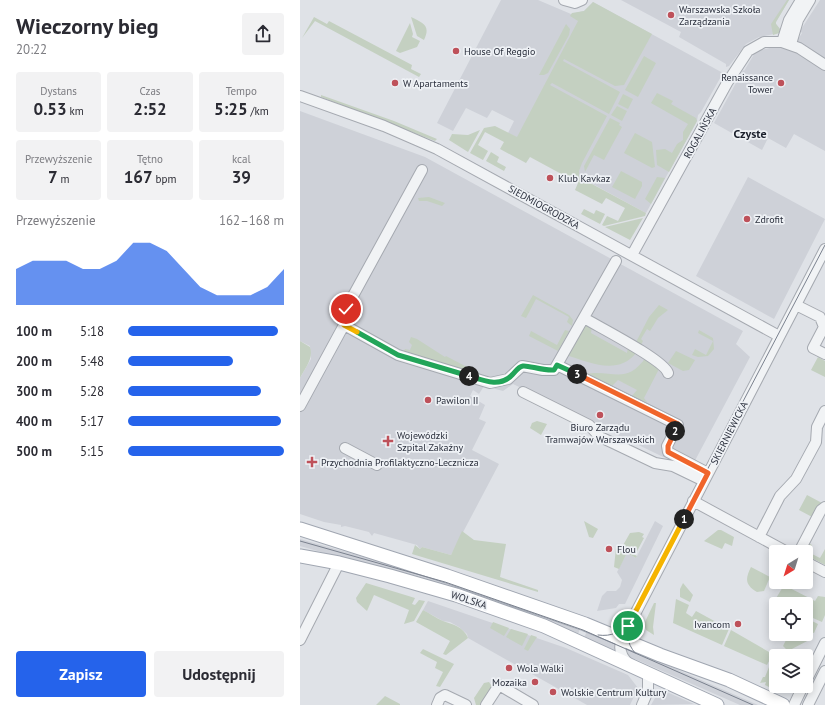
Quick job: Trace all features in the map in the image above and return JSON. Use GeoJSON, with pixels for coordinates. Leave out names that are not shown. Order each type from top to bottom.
{"type":"FeatureCollection","features":[{"type":"Feature","properties":{"kind":"main road","name":"WOLSKA"},"geometry":{"type":"LineString","coordinates":[[300,529],[462,581],[578,621],[660,655],[729,680],[783,705]]}},
{"type":"Feature","properties":{"kind":"main road","name":"WOLSKA"},"geometry":{"type":"LineString","coordinates":[[300,556],[339,563],[456,595],[544,626],[717,705]]}},
{"type":"Feature","properties":{"kind":"street"},"geometry":{"type":"LineString","coordinates":[[564,0],[572,3],[580,1]]}},
{"type":"Feature","properties":{"kind":"street"},"geometry":{"type":"LineString","coordinates":[[786,43],[789,20],[801,0]]}},
{"type":"Feature","properties":{"kind":"street"},"geometry":{"type":"LineString","coordinates":[[786,43],[810,0]]}},
{"type":"Feature","properties":{"kind":"street","name":"ROGALIŃSKA"},"geometry":{"type":"LineString","coordinates":[[632,255],[743,57],[756,45],[769,42],[786,43]]}},
{"type":"Feature","properties":{"kind":"street"},"geometry":{"type":"LineString","coordinates":[[786,43],[825,65]]}},
{"type":"Feature","properties":{"kind":"street","name":"SIEDMIOGRODZKA"},"geometry":{"type":"LineString","coordinates":[[300,96],[384,126],[437,149],[779,336]]}},
{"type":"Feature","properties":{"kind":"street"},"geometry":{"type":"LineString","coordinates":[[300,406],[347,319],[348,305],[422,170]]}},
{"type":"Feature","properties":{"kind":"street","name":"SKIERNIEWICKA"},"geometry":{"type":"LineString","coordinates":[[622,639],[825,249]]}},
{"type":"Feature","properties":{"kind":"street"},"geometry":{"type":"LineString","coordinates":[[344,325],[398,355],[490,383],[508,379],[522,366],[554,370],[616,261]]}},
{"type":"Feature","properties":{"kind":"street"},"geometry":{"type":"LineString","coordinates":[[796,305],[823,318],[824,326],[813,348],[825,354]]}},
{"type":"Feature","properties":{"kind":"street"},"geometry":{"type":"LineString","coordinates":[[584,318],[654,359],[665,368],[668,373]]}},
{"type":"Feature","properties":{"kind":"street"},"geometry":{"type":"LineString","coordinates":[[557,365],[678,424],[668,446],[668,452],[706,477]]}},
{"type":"Feature","properties":{"kind":"street"},"geometry":{"type":"LineString","coordinates":[[523,392],[590,425],[600,436],[611,443],[654,463],[673,466],[706,477]]}},
{"type":"Feature","properties":{"kind":"street"},"geometry":{"type":"LineString","coordinates":[[759,537],[780,496],[796,479],[814,444],[817,428],[825,411]]}},
{"type":"Feature","properties":{"kind":"street"},"geometry":{"type":"LineString","coordinates":[[345,448],[377,465]]}},
{"type":"Feature","properties":{"kind":"street"},"geometry":{"type":"LineString","coordinates":[[693,502],[774,545]]}},
{"type":"Feature","properties":{"kind":"street"},"geometry":{"type":"LineString","coordinates":[[803,545],[821,510],[825,507]]}},
{"type":"Feature","properties":{"kind":"street"},"geometry":{"type":"LineString","coordinates":[[300,640],[339,563]]}},
{"type":"Feature","properties":{"kind":"street"},"geometry":{"type":"LineString","coordinates":[[813,566],[825,572]]}},
{"type":"Feature","properties":{"kind":"street"},"geometry":{"type":"LineString","coordinates":[[622,639],[620,648],[621,654],[630,666]]}},
{"type":"Feature","properties":{"kind":"street"},"geometry":{"type":"LineString","coordinates":[[813,667],[825,643]]}},
{"type":"Feature","properties":{"kind":"street"},"geometry":{"type":"LineString","coordinates":[[808,705],[825,671]]}},
{"type":"Feature","properties":{"kind":"street"},"geometry":{"type":"LineString","coordinates":[[642,705],[648,691],[648,674]]}},
{"type":"Feature","properties":{"kind":"street"},"geometry":{"type":"LineString","coordinates":[[486,705],[499,685],[533,705]]}},
{"type":"Feature","properties":{"kind":"street"},"geometry":{"type":"LineString","coordinates":[[794,705],[800,693]]}},
{"type":"Feature","properties":{"kind":"street"},"geometry":{"type":"LineString","coordinates":[[437,705],[440,698],[444,695],[466,705]]}},
{"type":"Feature","properties":{"kind":"shaded area"},"geometry":{"type":"Polygon","coordinates":[[[501,0],[538,0],[571,14],[584,11],[593,2],[723,73],[698,115],[697,121],[646,213],[506,137],[514,121],[492,110],[487,118],[466,108],[453,131],[437,123],[501,0]]]}},
{"type":"Feature","properties":{"kind":"shaded area"},"geometry":{"type":"Polygon","coordinates":[[[621,0],[789,0],[776,22],[780,29],[779,33],[759,37],[746,44],[729,66],[726,67],[726,64],[679,37],[681,32],[621,0]]]}},
{"type":"Feature","properties":{"kind":"shaded area"},"geometry":{"type":"Polygon","coordinates":[[[820,0],[825,0],[825,151],[794,134],[786,148],[768,138],[762,150],[714,123],[743,70],[744,71],[756,51],[778,46],[792,49],[802,33],[800,31],[820,0]]]}},
{"type":"Feature","properties":{"kind":"shaded area"},"geometry":{"type":"Polygon","coordinates":[[[300,111],[425,157],[743,331],[736,344],[750,357],[690,470],[513,384],[503,391],[484,386],[479,394],[473,390],[470,396],[485,405],[479,419],[486,422],[472,450],[499,464],[451,555],[422,547],[420,549],[417,545],[374,533],[372,536],[369,532],[345,526],[341,527],[341,525],[324,522],[300,514],[300,378],[311,359],[310,346],[300,341],[300,111]]]}},
{"type":"Feature","properties":{"kind":"shaded area"},"geometry":{"type":"Polygon","coordinates":[[[748,177],[825,219],[774,319],[696,276],[748,177]]]}},
{"type":"Feature","properties":{"kind":"shaded area"},"geometry":{"type":"Polygon","coordinates":[[[655,521],[663,526],[625,604],[619,604],[616,608],[597,611],[602,596],[607,591],[616,591],[620,587],[622,580],[617,572],[627,553],[636,558],[655,521]]]}},
{"type":"Feature","properties":{"kind":"shaded area"},"geometry":{"type":"Polygon","coordinates":[[[300,539],[446,580],[581,626],[577,637],[454,590],[300,546],[300,539]]]}},
{"type":"Feature","properties":{"kind":"shaded area"},"geometry":{"type":"Polygon","coordinates":[[[428,601],[566,648],[628,675],[638,688],[630,705],[587,705],[468,638],[467,634],[459,627],[450,622],[443,621],[423,610],[428,601]]]}},
{"type":"Feature","properties":{"kind":"shaded area"},"geometry":{"type":"Polygon","coordinates":[[[588,629],[614,639],[619,656],[583,640],[588,629]]]}},
{"type":"Feature","properties":{"kind":"shaded area"},"geometry":{"type":"Polygon","coordinates":[[[624,645],[758,705],[740,705],[635,659],[634,661],[630,657],[624,645]]]}},
{"type":"Feature","properties":{"kind":"shaded area"},"geometry":{"type":"Polygon","coordinates":[[[660,689],[694,704],[651,705],[660,689]]]}},
{"type":"Feature","properties":{"kind":"green space"},"geometry":{"type":"Polygon","coordinates":[[[787,0],[789,0],[776,22],[780,29],[779,33],[773,35],[771,24],[787,0]]]}},
{"type":"Feature","properties":{"kind":"green space"},"geometry":{"type":"Polygon","coordinates":[[[593,2],[652,34],[624,85],[615,86],[564,59],[563,61],[620,92],[609,114],[552,83],[550,85],[607,116],[582,163],[579,171],[579,177],[646,213],[645,216],[604,226],[602,225],[607,216],[618,221],[625,208],[606,198],[602,204],[575,190],[578,183],[530,157],[526,163],[500,149],[504,142],[485,132],[478,145],[488,151],[483,160],[470,153],[484,128],[495,126],[517,137],[578,21],[570,16],[572,13],[584,11],[593,2]]]}},
{"type":"Feature","properties":{"kind":"green space"},"geometry":{"type":"Polygon","coordinates":[[[314,17],[327,24],[329,21],[412,65],[411,69],[421,74],[419,77],[315,21],[302,38],[314,17]]]}},
{"type":"Feature","properties":{"kind":"green space"},"geometry":{"type":"Polygon","coordinates":[[[411,17],[425,25],[427,31],[424,40],[417,36],[411,17]]]}},
{"type":"Feature","properties":{"kind":"green space"},"geometry":{"type":"Polygon","coordinates":[[[410,23],[413,34],[412,37],[420,41],[417,47],[400,53],[396,51],[410,23]]]}},
{"type":"Feature","properties":{"kind":"green space"},"geometry":{"type":"Polygon","coordinates":[[[566,24],[570,29],[569,35],[548,73],[539,75],[566,24]]]}},
{"type":"Feature","properties":{"kind":"green space"},"geometry":{"type":"Polygon","coordinates":[[[644,56],[656,63],[638,97],[625,90],[644,56]]]}},
{"type":"Feature","properties":{"kind":"green space"},"geometry":{"type":"Polygon","coordinates":[[[657,93],[673,101],[671,104],[696,118],[697,121],[669,172],[657,165],[656,150],[665,149],[672,153],[677,144],[683,140],[683,132],[688,124],[651,103],[657,93]]]}},
{"type":"Feature","properties":{"kind":"green space"},"geometry":{"type":"Polygon","coordinates":[[[623,94],[633,99],[628,109],[618,104],[623,94]]]}},
{"type":"Feature","properties":{"kind":"green space"},"geometry":{"type":"Polygon","coordinates":[[[321,95],[394,121],[437,139],[435,141],[321,97],[321,95]]]}},
{"type":"Feature","properties":{"kind":"green space"},"geometry":{"type":"Polygon","coordinates":[[[617,106],[627,111],[622,121],[611,115],[617,106]]]}},
{"type":"Feature","properties":{"kind":"green space"},"geometry":{"type":"Polygon","coordinates":[[[610,118],[620,123],[619,125],[622,127],[604,160],[594,155],[585,172],[584,166],[610,118]]]}},
{"type":"Feature","properties":{"kind":"green space"},"geometry":{"type":"Polygon","coordinates":[[[480,130],[468,152],[449,140],[452,134],[468,135],[480,130]]]}},
{"type":"Feature","properties":{"kind":"green space"},"geometry":{"type":"Polygon","coordinates":[[[635,133],[652,142],[655,167],[652,168],[624,153],[635,133]]]}},
{"type":"Feature","properties":{"kind":"green space"},"geometry":{"type":"Polygon","coordinates":[[[491,152],[499,157],[497,162],[506,167],[504,171],[486,161],[491,152]]]}},
{"type":"Feature","properties":{"kind":"green space"},"geometry":{"type":"Polygon","coordinates":[[[621,171],[642,182],[642,186],[635,199],[612,187],[621,171]]]}},
{"type":"Feature","properties":{"kind":"green space"},"geometry":{"type":"Polygon","coordinates":[[[657,177],[665,178],[651,204],[645,199],[657,177]]]}},
{"type":"Feature","properties":{"kind":"green space"},"geometry":{"type":"Polygon","coordinates":[[[429,197],[445,203],[442,206],[427,201],[419,201],[418,198],[429,197]]]}},
{"type":"Feature","properties":{"kind":"green space"},"geometry":{"type":"Polygon","coordinates":[[[584,209],[594,214],[596,210],[605,214],[600,224],[581,214],[584,209]]]}},
{"type":"Feature","properties":{"kind":"green space"},"geometry":{"type":"Polygon","coordinates":[[[643,218],[630,240],[605,227],[643,218]]]}},
{"type":"Feature","properties":{"kind":"green space"},"geometry":{"type":"Polygon","coordinates":[[[533,295],[569,315],[573,320],[572,326],[567,322],[569,317],[536,299],[526,318],[521,316],[533,295]]]}},
{"type":"Feature","properties":{"kind":"green space"},"geometry":{"type":"Polygon","coordinates":[[[659,305],[668,310],[658,318],[650,331],[647,329],[641,339],[643,341],[640,347],[635,344],[649,317],[659,305]]]}},
{"type":"Feature","properties":{"kind":"green space"},"geometry":{"type":"Polygon","coordinates":[[[586,324],[592,326],[591,333],[627,353],[628,347],[637,352],[630,359],[613,366],[594,364],[566,355],[583,326],[586,324]]]}},
{"type":"Feature","properties":{"kind":"green space"},"geometry":{"type":"Polygon","coordinates":[[[565,330],[569,331],[558,351],[529,336],[531,331],[557,345],[565,330]]]}},
{"type":"Feature","properties":{"kind":"green space"},"geometry":{"type":"Polygon","coordinates":[[[699,330],[713,338],[714,349],[708,356],[698,357],[692,355],[695,349],[706,355],[713,341],[698,333],[699,330]]]}},
{"type":"Feature","properties":{"kind":"green space"},"geometry":{"type":"Polygon","coordinates":[[[411,337],[417,339],[445,357],[446,356],[486,377],[403,352],[405,349],[410,350],[412,345],[409,342],[411,337]]]}},
{"type":"Feature","properties":{"kind":"green space"},"geometry":{"type":"Polygon","coordinates":[[[300,341],[310,347],[311,355],[300,378],[300,341]]]}},
{"type":"Feature","properties":{"kind":"green space"},"geometry":{"type":"Polygon","coordinates":[[[676,351],[695,360],[689,370],[683,371],[668,363],[676,351]]]}},
{"type":"Feature","properties":{"kind":"green space"},"geometry":{"type":"Polygon","coordinates":[[[646,357],[659,369],[644,398],[647,402],[631,397],[637,390],[618,380],[611,387],[586,374],[625,374],[639,366],[646,357]]]}},
{"type":"Feature","properties":{"kind":"green space"},"geometry":{"type":"Polygon","coordinates":[[[818,357],[825,361],[825,377],[811,370],[818,357]]]}},
{"type":"Feature","properties":{"kind":"green space"},"geometry":{"type":"Polygon","coordinates":[[[537,421],[547,424],[541,435],[530,428],[532,423],[537,421]]]}},
{"type":"Feature","properties":{"kind":"green space"},"geometry":{"type":"Polygon","coordinates":[[[807,495],[822,503],[814,518],[799,510],[807,495]]]}},
{"type":"Feature","properties":{"kind":"green space"},"geometry":{"type":"Polygon","coordinates":[[[584,521],[598,529],[593,538],[589,537],[584,521]]]}},
{"type":"Feature","properties":{"kind":"green space"},"geometry":{"type":"Polygon","coordinates":[[[718,530],[721,530],[734,537],[732,546],[725,543],[722,549],[704,541],[718,530]]]}},
{"type":"Feature","properties":{"kind":"green space"},"geometry":{"type":"Polygon","coordinates":[[[462,531],[474,540],[506,544],[500,577],[538,590],[538,592],[412,554],[415,545],[420,549],[422,547],[451,555],[462,531]]]}},
{"type":"Feature","properties":{"kind":"green space"},"geometry":{"type":"Polygon","coordinates":[[[639,532],[644,534],[642,537],[644,538],[636,553],[622,547],[630,533],[639,532]]]}},
{"type":"Feature","properties":{"kind":"green space"},"geometry":{"type":"Polygon","coordinates":[[[616,548],[626,550],[637,556],[636,558],[627,553],[619,569],[614,567],[616,548]]]}},
{"type":"Feature","properties":{"kind":"green space"},"geometry":{"type":"Polygon","coordinates":[[[825,549],[825,565],[813,559],[813,554],[820,558],[825,549]]]}},
{"type":"Feature","properties":{"kind":"green space"},"geometry":{"type":"Polygon","coordinates":[[[751,567],[769,576],[764,591],[757,592],[750,587],[747,581],[751,567]]]}},
{"type":"Feature","properties":{"kind":"green space"},"geometry":{"type":"Polygon","coordinates":[[[366,583],[415,598],[412,604],[415,605],[419,600],[425,601],[414,621],[404,624],[409,610],[374,595],[367,611],[357,602],[356,598],[366,583]]]}},
{"type":"Feature","properties":{"kind":"green space"},"geometry":{"type":"Polygon","coordinates":[[[683,583],[693,595],[690,602],[680,597],[680,589],[683,583]]]}},
{"type":"Feature","properties":{"kind":"green space"},"geometry":{"type":"Polygon","coordinates":[[[782,589],[792,589],[807,597],[777,597],[782,589]]]}},
{"type":"Feature","properties":{"kind":"green space"},"geometry":{"type":"Polygon","coordinates":[[[818,596],[825,597],[825,615],[822,622],[813,618],[813,600],[815,601],[818,596]]]}},
{"type":"Feature","properties":{"kind":"green space"},"geometry":{"type":"Polygon","coordinates":[[[676,599],[689,605],[686,613],[692,617],[696,611],[729,629],[722,645],[673,623],[676,599]]]}},
{"type":"Feature","properties":{"kind":"green space"},"geometry":{"type":"Polygon","coordinates":[[[654,603],[656,603],[653,627],[654,635],[646,630],[644,624],[654,603]]]}},
{"type":"Feature","properties":{"kind":"green space"},"geometry":{"type":"Polygon","coordinates":[[[423,610],[440,620],[457,626],[464,631],[468,638],[446,655],[443,654],[450,641],[416,622],[423,610]]]}},
{"type":"Feature","properties":{"kind":"green space"},"geometry":{"type":"Polygon","coordinates":[[[493,622],[509,628],[504,636],[490,628],[493,622]]]}},
{"type":"Feature","properties":{"kind":"green space"},"geometry":{"type":"Polygon","coordinates":[[[813,622],[818,624],[813,633],[813,622]]]}},
{"type":"Feature","properties":{"kind":"green space"},"geometry":{"type":"Polygon","coordinates":[[[511,629],[528,634],[522,646],[506,637],[511,629]]]}},
{"type":"Feature","properties":{"kind":"green space"},"geometry":{"type":"Polygon","coordinates":[[[731,630],[769,652],[769,661],[767,665],[724,646],[731,630]]]}},
{"type":"Feature","properties":{"kind":"green space"},"geometry":{"type":"Polygon","coordinates":[[[531,635],[537,637],[528,651],[524,649],[531,635]]]}},
{"type":"Feature","properties":{"kind":"green space"},"geometry":{"type":"Polygon","coordinates":[[[786,641],[807,641],[792,649],[786,649],[783,646],[786,641]]]}},
{"type":"Feature","properties":{"kind":"green space"},"geometry":{"type":"Polygon","coordinates":[[[423,649],[454,664],[440,687],[436,686],[443,672],[435,668],[437,662],[420,653],[423,649]]]}},
{"type":"Feature","properties":{"kind":"green space"},"geometry":{"type":"Polygon","coordinates":[[[769,667],[769,687],[765,685],[766,682],[760,683],[763,677],[765,677],[769,667]]]}},
{"type":"Feature","properties":{"kind":"green space"},"geometry":{"type":"Polygon","coordinates":[[[489,682],[493,688],[483,705],[476,705],[474,698],[484,683],[489,682]]]}},
{"type":"Feature","properties":{"kind":"green space"},"geometry":{"type":"Polygon","coordinates":[[[385,696],[400,704],[400,705],[376,705],[385,696]]]}},
{"type":"Feature","properties":{"kind":"tram line"},"geometry":{"type":"LineString","coordinates":[[598,635],[616,633],[628,621],[825,245]]}},
{"type":"Feature","properties":{"kind":"tram line"},"geometry":{"type":"LineString","coordinates":[[300,541],[445,582],[583,630],[753,705]]}},
{"type":"Feature","properties":{"kind":"tram line"},"geometry":{"type":"LineString","coordinates":[[629,621],[627,630],[628,638],[635,653]]}},
{"type":"Feature","properties":{"kind":"place","name":"Warszawska Szkoła Zarządzania"},"geometry":{"type":"Point","coordinates":[671,15]}},
{"type":"Feature","properties":{"kind":"place","name":"House Of Reggio"},"geometry":{"type":"Point","coordinates":[456,51]}},
{"type":"Feature","properties":{"kind":"place","name":"W Apartaments"},"geometry":{"type":"Point","coordinates":[395,83]}},
{"type":"Feature","properties":{"kind":"place","name":"Renaissance Tower"},"geometry":{"type":"Point","coordinates":[781,83]}},
{"type":"Feature","properties":{"kind":"place","name":"Klub Kavkaz"},"geometry":{"type":"Point","coordinates":[550,178]}},
{"type":"Feature","properties":{"kind":"place","name":"Zdrofit"},"geometry":{"type":"Point","coordinates":[747,219]}},
{"type":"Feature","properties":{"kind":"place","name":"Pawilon II"},"geometry":{"type":"Point","coordinates":[428,400]}},
{"type":"Feature","properties":{"kind":"place","name":"Biuro Zarządu Tramwajów Warszawskich"},"geometry":{"type":"Point","coordinates":[600,415]}},
{"type":"Feature","properties":{"kind":"place","name":"Wojewódzki Szpital Zakaźny"},"geometry":{"type":"Point","coordinates":[388,441]}},
{"type":"Feature","properties":{"kind":"place","name":"Przychodnia Profilaktyczno-Lecznicza"},"geometry":{"type":"Point","coordinates":[312,462]}},
{"type":"Feature","properties":{"kind":"place","name":"Flou"},"geometry":{"type":"Point","coordinates":[609,549]}},
{"type":"Feature","properties":{"kind":"place","name":"Ivancom"},"geometry":{"type":"Point","coordinates":[738,624]}},
{"type":"Feature","properties":{"kind":"place","name":"Wola Walki"},"geometry":{"type":"Point","coordinates":[509,668]}},
{"type":"Feature","properties":{"kind":"place","name":"Mozaika"},"geometry":{"type":"Point","coordinates":[535,682]}},
{"type":"Feature","properties":{"kind":"place","name":"Wolskie Centrum Kultury"},"geometry":{"type":"Point","coordinates":[553,692]}},
{"type":"Feature","properties":{"kind":"district","name":"Czyste"},"geometry":{"type":"Point","coordinates":[750,133]}},
{"type":"Feature","properties":{"kind":"route"},"geometry":{"type":"LineString","coordinates":[[346,309],[347,319],[344,325],[398,355],[490,383],[508,379],[518,368],[522,366],[538,370],[554,370],[557,365],[678,424],[668,446],[668,452],[708,473],[628,626]]}}]}
